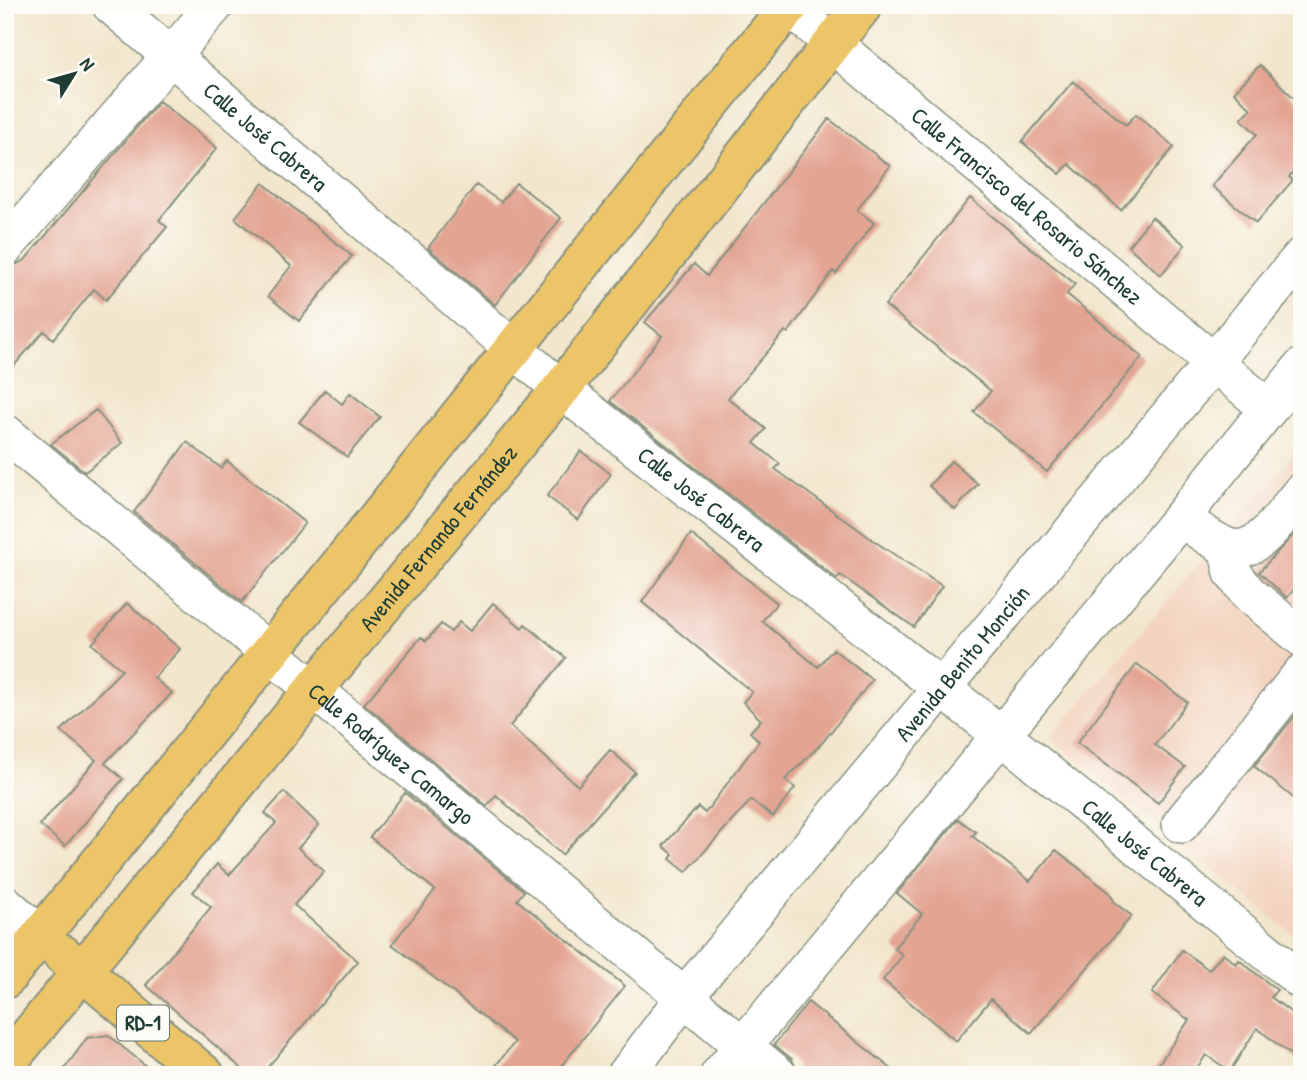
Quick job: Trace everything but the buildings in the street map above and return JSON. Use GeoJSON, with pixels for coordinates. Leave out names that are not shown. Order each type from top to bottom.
{"type":"FeatureCollection","features":[{"type":"Feature","properties":{"kind":"main road","name":"Avenida Fernando Fernández"},"geometry":{"type":"LineString","coordinates":[[5,1065],[561,389],[863,5]]}},
{"type":"Feature","properties":{"kind":"main road"},"geometry":{"type":"LineString","coordinates":[[5,979],[273,653],[512,347],[789,6]]}},
{"type":"Feature","properties":{"kind":"main road","name":"RD-1"},"geometry":{"type":"LineString","coordinates":[[42,937],[205,1075]]}},
{"type":"Feature","properties":{"kind":"street","name":"Calle José Cabrera"},"geometry":{"type":"LineString","coordinates":[[111,5],[561,389],[939,689],[1000,734],[1302,981]]}},
{"type":"Feature","properties":{"kind":"street"},"geometry":{"type":"LineString","coordinates":[[5,247],[215,5]]}},
{"type":"Feature","properties":{"kind":"street","name":"Calle Francisco del Rosario Sánchez"},"geometry":{"type":"LineString","coordinates":[[789,6],[1267,407]]}},
{"type":"Feature","properties":{"kind":"street","name":"Avenida Benito Monción"},"geometry":{"type":"LineString","coordinates":[[626,1075],[684,997],[1302,256]]}},
{"type":"Feature","properties":{"kind":"street"},"geometry":{"type":"LineString","coordinates":[[719,1075],[1181,518],[1267,407],[1298,378]]}},
{"type":"Feature","properties":{"kind":"street","name":"Calle Rodríguez Camargo"},"geometry":{"type":"LineString","coordinates":[[5,433],[778,1075]]}},
{"type":"Feature","properties":{"kind":"street"},"geometry":{"type":"LineString","coordinates":[[1181,518],[1227,547],[1238,549],[1257,541],[1302,491]]}},
{"type":"Feature","properties":{"kind":"street"},"geometry":{"type":"LineString","coordinates":[[1227,547],[1233,573],[1248,593],[1302,638]]}},
{"type":"Feature","properties":{"kind":"street"},"geometry":{"type":"LineString","coordinates":[[1181,824],[1302,673]]}},
{"type":"Feature","properties":{"kind":"street","name":"RD-1"},"geometry":{"type":"LineString","coordinates":[[5,904],[42,937]]}},
{"type":"Feature","properties":{"kind":"shaded area"},"geometry":{"type":"Polygon","coordinates":[[[1302,444],[1302,942],[1050,738],[1302,444]]]}}]}
